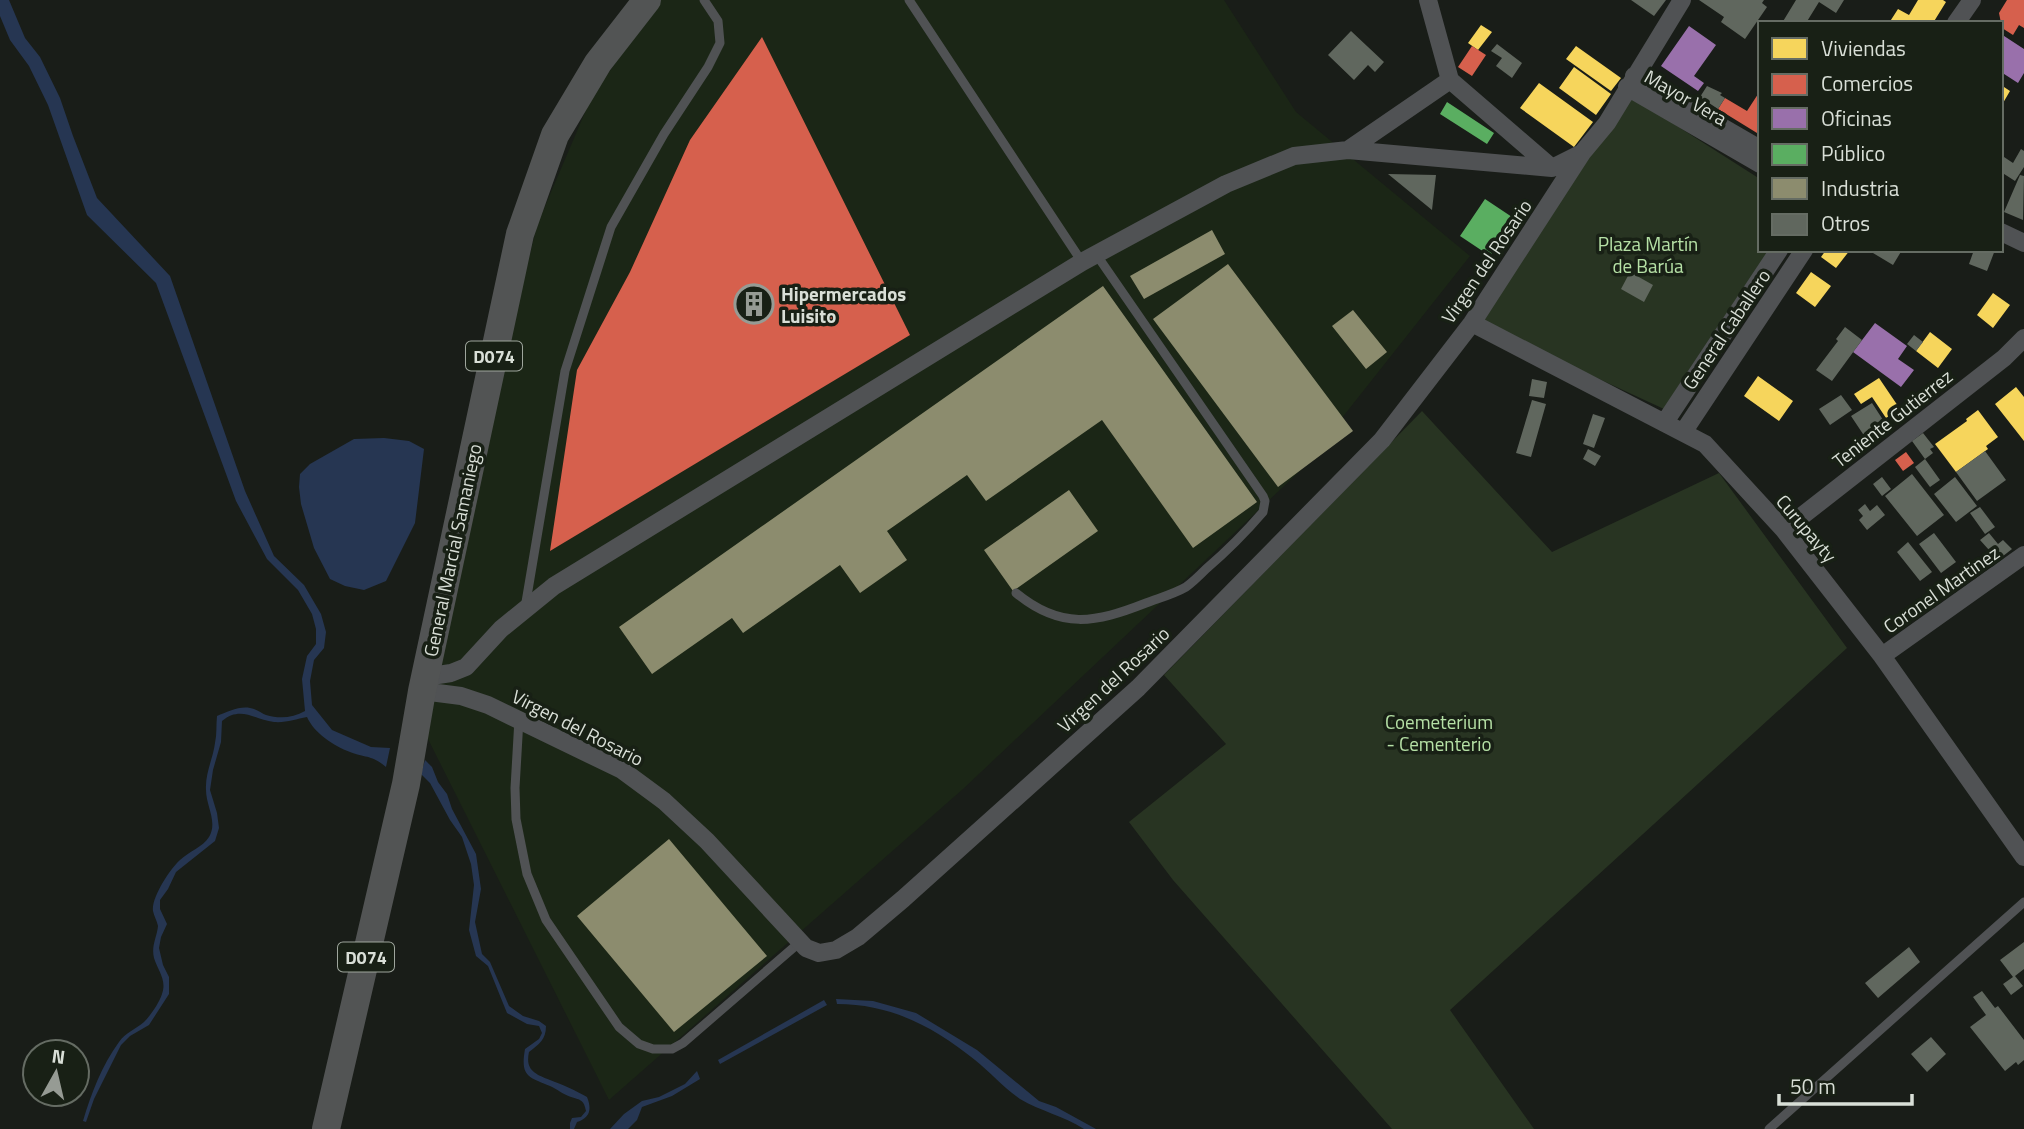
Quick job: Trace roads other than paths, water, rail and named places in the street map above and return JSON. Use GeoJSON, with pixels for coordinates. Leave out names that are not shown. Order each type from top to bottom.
{"type":"FeatureCollection","features":[{"type":"Feature","properties":{"kind":"main road","name":"General Marcial Samaniego"},"geometry":{"type":"LineString","coordinates":[[326,1129],[406,784],[424,684],[520,234],[555,135],[598,63],[647,0]]}},
{"type":"Feature","properties":{"kind":"street"},"geometry":{"type":"LineString","coordinates":[[1429,0],[1450,80],[1552,169]]}},
{"type":"Feature","properties":{"kind":"street","name":"Virgen del Rosario"},"geometry":{"type":"LineString","coordinates":[[424,684],[488,705],[622,770],[664,801],[707,841],[800,942],[812,952],[827,953],[836,950],[858,937],[903,899],[1138,688],[1382,440],[1472,323],[1583,153],[1607,123],[1682,0]]}},
{"type":"Feature","properties":{"kind":"street"},"geometry":{"type":"LineString","coordinates":[[1957,21],[1972,0]]}},
{"type":"Feature","properties":{"kind":"street"},"geometry":{"type":"LineString","coordinates":[[1348,150],[1450,80]]}},
{"type":"Feature","properties":{"kind":"street","name":"Mayor Vera"},"geometry":{"type":"LineString","coordinates":[[1630,82],[1758,148]]}},
{"type":"Feature","properties":{"kind":"street","name":"Mayor Vera"},"geometry":{"type":"LineString","coordinates":[[1630,82],[1758,163]]}},
{"type":"Feature","properties":{"kind":"street"},"geometry":{"type":"LineString","coordinates":[[424,684],[466,667],[501,629],[554,586],[1089,258],[1237,179],[1294,156],[1348,150],[1552,169],[1583,153]]}},
{"type":"Feature","properties":{"kind":"street"},"geometry":{"type":"LineString","coordinates":[[2003,233],[2024,243]]}},
{"type":"Feature","properties":{"kind":"street","name":"General Caballero"},"geometry":{"type":"LineString","coordinates":[[1665,422],[1778,252]]}},
{"type":"Feature","properties":{"kind":"street","name":"General Caballero"},"geometry":{"type":"LineString","coordinates":[[1684,431],[1803,252]]}},
{"type":"Feature","properties":{"kind":"street","name":"Curupayty"},"geometry":{"type":"LineString","coordinates":[[1472,323],[1705,444],[1784,530],[1882,656],[2024,857]]}},
{"type":"Feature","properties":{"kind":"street","name":"Teniente Gutierrez"},"geometry":{"type":"LineString","coordinates":[[1784,530],[2004,358],[2024,338]]}},
{"type":"Feature","properties":{"kind":"street","name":"Coronel Martinez"},"geometry":{"type":"LineString","coordinates":[[1882,656],[2024,555]]}},
{"type":"Feature","properties":{"kind":"lane"},"geometry":{"type":"LineString","coordinates":[[525,609],[565,372],[611,228],[720,43],[719,21],[704,0]]}},
{"type":"Feature","properties":{"kind":"lane"},"geometry":{"type":"LineString","coordinates":[[909,0],[1089,258],[1263,496],[1265,507],[1242,537],[1187,586],[1134,608],[1090,619],[1062,618],[1032,607],[1016,593]]}},
{"type":"Feature","properties":{"kind":"lane"},"geometry":{"type":"LineString","coordinates":[[519,719],[516,819],[527,874],[546,920],[619,1027],[639,1044],[653,1049],[672,1049],[683,1043],[800,942]]}},
{"type":"Feature","properties":{"kind":"lane"},"geometry":{"type":"LineString","coordinates":[[1769,1129],[2024,902]]}},
{"type":"Feature","properties":{"kind":"water"},"geometry":{"type":"Polygon","coordinates":[[[0,0],[9,0],[25,38],[40,57],[60,98],[97,198],[170,276],[245,491],[274,556],[304,585],[321,614],[326,632],[324,648],[314,660],[310,681],[312,705],[332,730],[371,747],[390,748],[386,767],[373,759],[331,743],[319,734],[307,717],[274,722],[235,714],[222,721],[221,742],[210,790],[219,828],[215,841],[176,872],[160,900],[160,909],[167,924],[159,948],[169,977],[169,994],[149,1025],[121,1045],[91,1108],[91,1098],[107,1060],[121,1039],[149,1016],[162,994],[163,980],[153,954],[158,926],[153,905],[171,870],[209,837],[212,820],[206,784],[216,740],[217,716],[242,708],[281,717],[305,711],[302,679],[307,656],[316,644],[316,629],[312,614],[298,590],[267,559],[236,501],[156,283],[87,215],[48,105],[29,66],[10,40],[0,16],[0,0]]]}},
{"type":"Feature","properties":{"kind":"water"},"geometry":{"type":"Polygon","coordinates":[[[354,439],[409,441],[424,449],[415,523],[386,581],[364,590],[330,579],[314,548],[301,504],[300,474],[310,464],[354,439]]]}},
{"type":"Feature","properties":{"kind":"water"},"geometry":{"type":"Polygon","coordinates":[[[425,760],[447,794],[476,854],[481,889],[475,922],[482,954],[490,962],[509,1006],[523,1016],[546,1026],[543,1038],[529,1052],[528,1063],[540,1076],[587,1097],[589,1112],[577,1122],[574,1129],[570,1129],[570,1123],[572,1118],[581,1117],[586,1111],[583,1103],[532,1078],[525,1071],[525,1049],[539,1039],[542,1033],[539,1026],[527,1024],[507,1013],[488,966],[476,956],[469,930],[474,885],[471,864],[462,837],[430,783],[421,774],[425,760]]]}},
{"type":"Feature","properties":{"kind":"water"},"geometry":{"type":"Polygon","coordinates":[[[836,999],[873,1001],[916,1013],[977,1050],[1039,1101],[1056,1107],[1096,1129],[1084,1129],[1020,1099],[960,1048],[928,1028],[876,1008],[837,1004],[836,999]]]}},
{"type":"Feature","properties":{"kind":"water"},"geometry":{"type":"Polygon","coordinates":[[[824,1000],[827,1005],[720,1064],[718,1060],[824,1000]]]}},
{"type":"Feature","properties":{"kind":"water"},"geometry":{"type":"Polygon","coordinates":[[[697,1071],[700,1079],[672,1096],[642,1107],[637,1120],[628,1129],[610,1129],[642,1101],[659,1097],[685,1084],[697,1071]]]}},
{"type":"Feature","properties":{"kind":"water"},"geometry":{"type":"Polygon","coordinates":[[[87,1108],[91,1108],[86,1122],[83,1121],[87,1108]]]}},
{"type":"Feature","properties":{"kind":"place","name":"Hipermercados Luisito"},"geometry":{"type":"Point","coordinates":[754,304]}},
{"type":"Feature","properties":{"kind":"park label","name":"Plaza Martín de Barúa"},"geometry":{"type":"Point","coordinates":[1648,254]}},
{"type":"Feature","properties":{"kind":"park label","name":"Coemeterium - Cementerio"},"geometry":{"type":"Point","coordinates":[1439,732]}}]}
